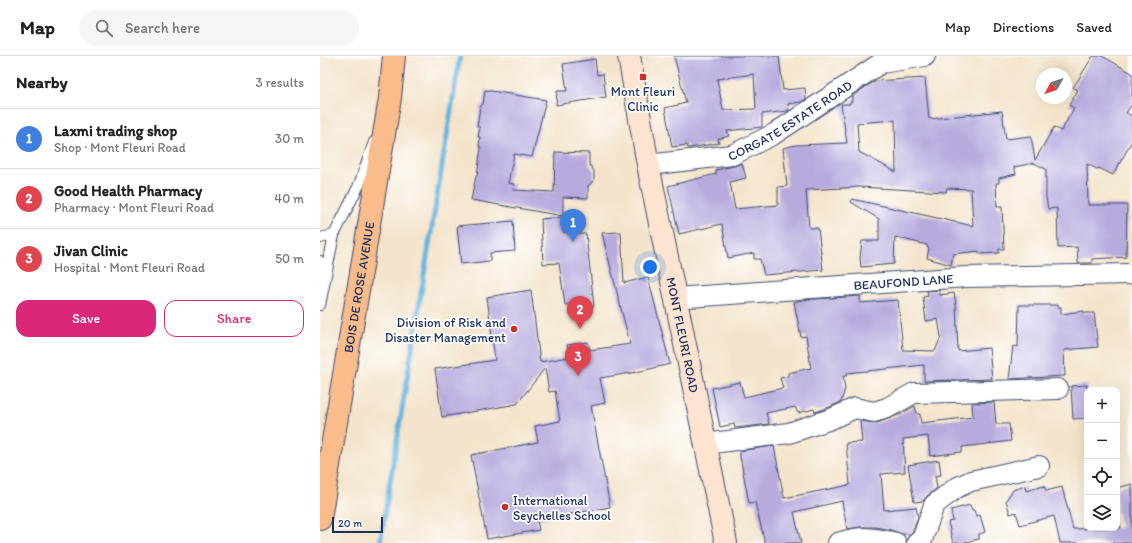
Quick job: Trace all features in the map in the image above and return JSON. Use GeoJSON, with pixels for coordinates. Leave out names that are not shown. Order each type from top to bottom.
{"type":"FeatureCollection","features":[{"type":"Feature","properties":{"kind":"main road","name":"BOIS DE ROSE AVENUE"},"geometry":{"type":"LineString","coordinates":[[320,514],[390,98],[394,56]]}},
{"type":"Feature","properties":{"kind":"main road","name":"MONT FLEURI ROAD"},"geometry":{"type":"LineString","coordinates":[[629,56],[648,165],[726,543]]}},
{"type":"Feature","properties":{"kind":"street","name":"CORGATE ESTATE ROAD"},"geometry":{"type":"LineString","coordinates":[[648,165],[732,155],[774,134],[881,63],[925,56]]}},
{"type":"Feature","properties":{"kind":"street","name":"BEAUFOND LANE"},"geometry":{"type":"LineString","coordinates":[[675,298],[966,277],[1132,274]]}},
{"type":"Feature","properties":{"kind":"street"},"geometry":{"type":"LineString","coordinates":[[705,444],[789,432],[831,419],[855,408],[874,412],[887,408],[914,393],[1058,389]]}},
{"type":"Feature","properties":{"kind":"street"},"geometry":{"type":"LineString","coordinates":[[917,543],[922,540],[934,505],[956,488],[971,481],[1038,466]]}},
{"type":"Feature","properties":{"kind":"street"},"geometry":{"type":"LineString","coordinates":[[838,543],[850,539],[874,538],[896,543]]}},
{"type":"Feature","properties":{"kind":"lane"},"geometry":{"type":"LineString","coordinates":[[320,304],[334,235],[359,185],[390,98]]}},
{"type":"Feature","properties":{"kind":"lane"},"geometry":{"type":"LineString","coordinates":[[320,238],[334,235]]}},
{"type":"Feature","properties":{"kind":"lane"},"geometry":{"type":"LineString","coordinates":[[320,261],[324,286]]}},
{"type":"Feature","properties":{"kind":"building"},"geometry":{"type":"Polygon","coordinates":[[[674,56],[779,56],[783,90],[805,88],[806,99],[801,102],[788,104],[789,110],[787,111],[762,114],[762,127],[727,131],[729,136],[718,139],[719,143],[688,148],[687,145],[672,147],[665,108],[686,103],[674,56]],[[754,74],[717,79],[723,110],[756,109],[754,74]]]}},
{"type":"Feature","properties":{"kind":"building"},"geometry":{"type":"Polygon","coordinates":[[[1093,56],[1102,56],[1132,73],[1132,104],[1126,113],[1132,116],[1132,141],[1113,175],[1087,164],[1088,205],[1127,205],[1126,257],[1092,259],[1092,263],[1078,263],[1077,247],[1058,248],[1057,208],[1048,209],[1046,197],[1046,169],[1034,163],[1014,167],[1016,174],[999,178],[999,183],[996,183],[997,207],[1002,207],[1004,249],[999,249],[999,253],[979,254],[979,251],[953,254],[951,265],[927,258],[929,248],[927,245],[895,237],[894,264],[861,267],[860,258],[862,241],[879,241],[879,219],[851,202],[852,199],[973,226],[971,189],[947,188],[946,192],[860,187],[806,190],[809,228],[818,228],[823,270],[764,275],[760,259],[754,259],[754,253],[728,258],[722,224],[679,234],[668,186],[716,174],[716,170],[742,163],[746,178],[730,182],[735,209],[778,205],[778,187],[787,186],[783,148],[796,145],[847,143],[841,104],[850,104],[852,101],[852,96],[875,81],[925,78],[929,119],[1002,111],[1006,139],[1031,136],[1035,160],[1054,127],[1061,131],[1074,108],[1069,105],[1072,104],[1072,100],[1078,90],[1073,88],[1093,56]],[[895,120],[857,123],[859,152],[896,172],[895,120]]]}},
{"type":"Feature","properties":{"kind":"building"},"geometry":{"type":"Polygon","coordinates":[[[595,59],[597,75],[603,74],[606,97],[556,105],[557,91],[567,91],[563,64],[595,59]]]}},
{"type":"Feature","properties":{"kind":"building"},"geometry":{"type":"Polygon","coordinates":[[[485,90],[546,100],[532,157],[514,154],[508,183],[514,184],[513,190],[554,192],[555,152],[589,153],[589,164],[594,171],[594,180],[588,186],[588,198],[563,197],[563,216],[471,200],[477,176],[481,147],[479,146],[480,137],[478,137],[480,127],[477,127],[480,107],[483,104],[485,90]]]}},
{"type":"Feature","properties":{"kind":"building"},"geometry":{"type":"Polygon","coordinates":[[[563,217],[563,232],[579,232],[579,234],[586,234],[594,306],[579,308],[578,304],[565,305],[559,263],[543,264],[541,219],[563,217]]]}},
{"type":"Feature","properties":{"kind":"building"},"geometry":{"type":"Polygon","coordinates":[[[513,221],[515,251],[490,253],[490,261],[461,264],[457,226],[513,221]]]}},
{"type":"Feature","properties":{"kind":"building"},"geometry":{"type":"Polygon","coordinates":[[[621,232],[624,283],[648,277],[670,364],[637,372],[600,378],[605,403],[591,406],[610,507],[537,520],[539,530],[487,539],[471,455],[538,442],[535,426],[560,421],[555,391],[549,392],[545,368],[517,404],[442,417],[435,369],[495,360],[487,297],[531,290],[540,362],[569,357],[567,345],[588,342],[590,350],[630,344],[602,233],[621,232]]]}},
{"type":"Feature","properties":{"kind":"building"},"geometry":{"type":"Polygon","coordinates":[[[939,290],[940,295],[954,293],[958,351],[989,348],[992,379],[924,381],[924,365],[847,373],[847,376],[843,376],[845,389],[841,402],[827,408],[815,412],[814,409],[798,413],[795,407],[766,413],[769,424],[735,428],[734,424],[720,427],[712,388],[740,382],[744,397],[783,388],[780,378],[788,377],[788,373],[811,368],[806,336],[801,337],[794,302],[802,300],[860,296],[860,303],[898,300],[903,350],[935,351],[941,337],[938,319],[926,321],[923,297],[928,296],[927,291],[939,290]]]}},
{"type":"Feature","properties":{"kind":"building"},"geometry":{"type":"Polygon","coordinates":[[[1019,305],[1058,305],[1058,307],[1061,307],[1061,314],[1084,311],[1084,313],[1094,313],[1098,347],[1064,350],[1065,376],[1009,379],[1013,346],[1018,347],[1019,305]]]}},
{"type":"Feature","properties":{"kind":"building"},"geometry":{"type":"Polygon","coordinates":[[[1087,385],[1087,387],[1084,387],[1084,418],[1073,419],[1071,386],[1087,385]]]}},
{"type":"Feature","properties":{"kind":"building"},"geometry":{"type":"Polygon","coordinates":[[[994,402],[996,424],[1009,424],[1011,441],[962,447],[962,452],[930,456],[928,436],[903,439],[905,472],[881,474],[884,510],[916,507],[918,517],[911,534],[902,534],[875,527],[847,529],[842,501],[794,512],[801,543],[765,543],[755,502],[749,503],[739,451],[774,446],[784,498],[850,485],[846,443],[862,442],[860,421],[877,423],[901,414],[915,406],[917,414],[920,414],[921,423],[973,417],[972,403],[994,402]]]}},
{"type":"Feature","properties":{"kind":"building"},"geometry":{"type":"Polygon","coordinates":[[[939,460],[941,475],[935,476],[937,488],[923,501],[914,502],[908,465],[939,460]]]}},
{"type":"Feature","properties":{"kind":"building"},"geometry":{"type":"Polygon","coordinates":[[[1132,484],[1132,543],[1060,543],[1054,516],[1020,525],[1016,512],[1010,514],[1006,500],[1013,490],[1025,486],[1026,491],[1044,486],[1046,491],[1062,487],[1073,529],[1084,529],[1084,531],[1120,531],[1120,487],[1132,484]]]}},
{"type":"Feature","properties":{"kind":"building"},"geometry":{"type":"Polygon","coordinates":[[[970,505],[976,516],[980,515],[985,532],[979,534],[979,539],[961,543],[953,543],[948,522],[953,521],[951,510],[970,505]]]}},
{"type":"Feature","properties":{"kind":"waterway"},"geometry":{"type":"LineString","coordinates":[[380,543],[460,56]]}},
{"type":"Feature","properties":{"kind":"place","name":"Mont Fleuri Clinic"},"geometry":{"type":"Point","coordinates":[643,77]}},
{"type":"Feature","properties":{"kind":"place","name":"Laxmi trading shop"},"geometry":{"type":"Point","coordinates":[573,242]}},
{"type":"Feature","properties":{"kind":"place","name":"Division of Risk and Disaster Management"},"geometry":{"type":"Point","coordinates":[514,329]}},
{"type":"Feature","properties":{"kind":"place","name":"Good Health Pharmacy"},"geometry":{"type":"Point","coordinates":[580,329]}},
{"type":"Feature","properties":{"kind":"place","name":"Jivan Clinic"},"geometry":{"type":"Point","coordinates":[578,376]}},
{"type":"Feature","properties":{"kind":"place","name":"International Seychelles School"},"geometry":{"type":"Point","coordinates":[505,507]}}]}
